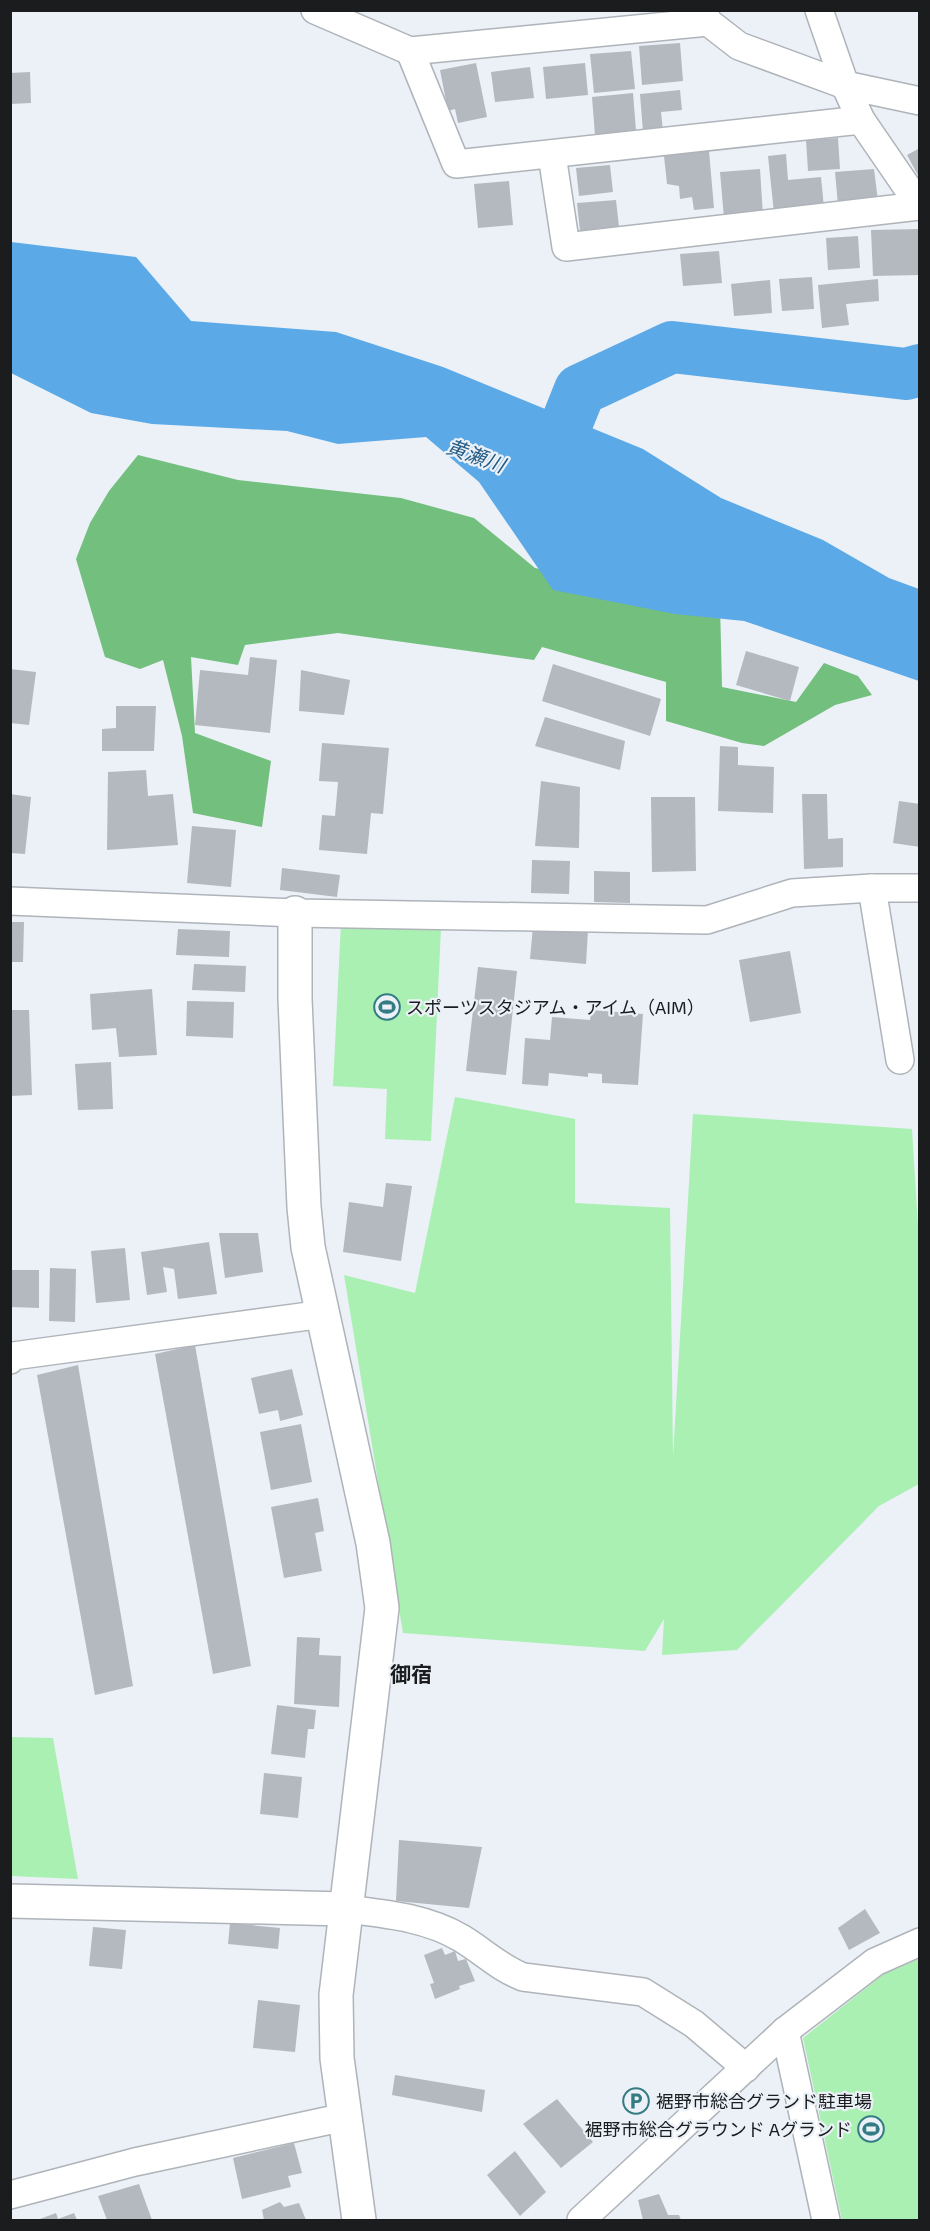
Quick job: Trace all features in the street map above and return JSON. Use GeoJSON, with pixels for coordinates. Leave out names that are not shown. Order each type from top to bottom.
{"type":"FeatureCollection","features":[{"type":"Feature","properties":{"kind":"street"},"geometry":{"type":"LineString","coordinates":[[315,10],[410,51],[705,16],[739,46],[845,85],[920,101]]}},
{"type":"Feature","properties":{"kind":"street"},"geometry":{"type":"LineString","coordinates":[[552,155],[566,247],[919,206],[861,120],[845,85],[819,10]]}},
{"type":"Feature","properties":{"kind":"street"},"geometry":{"type":"LineString","coordinates":[[410,51],[456,164],[861,120]]}},
{"type":"Feature","properties":{"kind":"street"},"geometry":{"type":"LineString","coordinates":[[872,888],[900,1060]]}},
{"type":"Feature","properties":{"kind":"street"},"geometry":{"type":"LineString","coordinates":[[10,901],[295,913],[707,920],[792,894],[872,888],[920,888]]}},
{"type":"Feature","properties":{"kind":"street"},"geometry":{"type":"LineString","coordinates":[[295,913],[295,999],[304,1207],[308,1247],[374,1543],[382,1608],[336,1995],[337,2058],[359,2220]]}},
{"type":"Feature","properties":{"kind":"street"},"geometry":{"type":"LineString","coordinates":[[10,1360],[14,1356],[324,1314]]}},
{"type":"Feature","properties":{"kind":"street"},"geometry":{"type":"LineString","coordinates":[[10,1901],[345,1909],[420,1919],[461,1938],[500,1966],[523,1977],[643,1992],[694,2024],[746,2068]]}},
{"type":"Feature","properties":{"kind":"street"},"geometry":{"type":"LineString","coordinates":[[581,2220],[785,2031],[875,1962],[920,1942]]}},
{"type":"Feature","properties":{"kind":"street"},"geometry":{"type":"LineString","coordinates":[[785,2031],[826,2220]]}},
{"type":"Feature","properties":{"kind":"street"},"geometry":{"type":"LineString","coordinates":[[10,2195],[135,2162],[345,2116]]}},
{"type":"Feature","properties":{"kind":"green space"},"geometry":{"type":"Polygon","coordinates":[[[138,455],[238,480],[401,498],[474,518],[535,568],[720,604],[722,687],[796,702],[824,663],[858,676],[872,695],[835,705],[764,746],[742,743],[666,721],[666,682],[542,647],[534,660],[338,633],[245,645],[238,665],[191,657],[195,733],[271,761],[262,827],[193,813],[182,736],[163,660],[140,669],[105,657],[76,559],[90,523],[109,491],[138,455]]]}},
{"type":"Feature","properties":{"kind":"green space","name":"スポーツスタジアム・アイム（AIM）"},"geometry":{"type":"Polygon","coordinates":[[[341,923],[441,928],[431,1141],[385,1139],[387,1089],[333,1086],[341,923]]]}},
{"type":"Feature","properties":{"kind":"green space"},"geometry":{"type":"Polygon","coordinates":[[[455,1097],[575,1119],[575,1203],[670,1208],[673,1457],[693,1114],[912,1129],[920,1258],[919,1484],[879,1506],[737,1650],[662,1655],[664,1619],[645,1651],[403,1633],[344,1275],[415,1293],[455,1097]]]}},
{"type":"Feature","properties":{"kind":"green space"},"geometry":{"type":"Polygon","coordinates":[[[11,1737],[53,1738],[78,1879],[11,1876],[11,1737]]]}},
{"type":"Feature","properties":{"kind":"green space","name":"裾野市総合グラウンド Aグランド"},"geometry":{"type":"Polygon","coordinates":[[[919,1959],[919,2220],[842,2220],[803,2038],[884,1974],[919,1959]]]}},
{"type":"Feature","properties":{"kind":"water","name":"黄瀬川"},"geometry":{"type":"Polygon","coordinates":[[[11,242],[136,257],[191,321],[336,332],[443,367],[643,449],[721,498],[823,540],[889,578],[919,589],[919,681],[744,621],[675,614],[553,590],[479,482],[426,437],[338,444],[287,431],[152,424],[91,413],[11,373],[11,242]]]}},
{"type":"Feature","properties":{"kind":"building"},"geometry":{"type":"Polygon","coordinates":[[[680,43],[683,81],[642,85],[639,46],[680,43]]]}},
{"type":"Feature","properties":{"kind":"building"},"geometry":{"type":"Polygon","coordinates":[[[631,51],[635,89],[594,93],[590,54],[631,51]]]}},
{"type":"Feature","properties":{"kind":"building"},"geometry":{"type":"Polygon","coordinates":[[[476,63],[487,117],[458,123],[455,109],[448,111],[440,70],[476,63]]]}},
{"type":"Feature","properties":{"kind":"building"},"geometry":{"type":"Polygon","coordinates":[[[585,63],[588,95],[546,99],[543,67],[585,63]]]}},
{"type":"Feature","properties":{"kind":"building"},"geometry":{"type":"Polygon","coordinates":[[[530,67],[534,98],[495,102],[491,72],[530,67]]]}},
{"type":"Feature","properties":{"kind":"building"},"geometry":{"type":"Polygon","coordinates":[[[30,72],[31,103],[10,104],[10,73],[30,72]]]}},
{"type":"Feature","properties":{"kind":"building"},"geometry":{"type":"Polygon","coordinates":[[[680,90],[682,110],[661,112],[663,131],[643,132],[640,94],[680,90]]]}},
{"type":"Feature","properties":{"kind":"building"},"geometry":{"type":"Polygon","coordinates":[[[633,93],[636,131],[595,135],[592,97],[633,93]]]}},
{"type":"Feature","properties":{"kind":"building"},"geometry":{"type":"Polygon","coordinates":[[[838,138],[840,169],[808,171],[806,140],[838,138]]]}},
{"type":"Feature","properties":{"kind":"building"},"geometry":{"type":"Polygon","coordinates":[[[920,148],[920,179],[907,155],[920,148]]]}},
{"type":"Feature","properties":{"kind":"building"},"geometry":{"type":"Polygon","coordinates":[[[709,151],[714,208],[694,210],[692,197],[680,199],[679,186],[667,184],[664,156],[709,151]]]}},
{"type":"Feature","properties":{"kind":"building"},"geometry":{"type":"Polygon","coordinates":[[[786,154],[788,180],[821,177],[824,208],[774,213],[768,156],[786,154]]]}},
{"type":"Feature","properties":{"kind":"building"},"geometry":{"type":"Polygon","coordinates":[[[610,165],[613,192],[579,196],[576,168],[610,165]]]}},
{"type":"Feature","properties":{"kind":"building"},"geometry":{"type":"Polygon","coordinates":[[[760,169],[763,216],[724,218],[720,172],[760,169]]]}},
{"type":"Feature","properties":{"kind":"building"},"geometry":{"type":"Polygon","coordinates":[[[874,169],[878,201],[838,205],[835,172],[874,169]]]}},
{"type":"Feature","properties":{"kind":"building"},"geometry":{"type":"Polygon","coordinates":[[[509,181],[513,225],[478,228],[474,184],[509,181]]]}},
{"type":"Feature","properties":{"kind":"building"},"geometry":{"type":"Polygon","coordinates":[[[616,200],[619,227],[580,231],[577,203],[616,200]]]}},
{"type":"Feature","properties":{"kind":"building"},"geometry":{"type":"Polygon","coordinates":[[[920,229],[920,275],[873,276],[871,230],[920,229]]]}},
{"type":"Feature","properties":{"kind":"building"},"geometry":{"type":"Polygon","coordinates":[[[858,236],[860,268],[828,270],[826,238],[858,236]]]}},
{"type":"Feature","properties":{"kind":"building"},"geometry":{"type":"Polygon","coordinates":[[[719,251],[722,283],[683,286],[680,254],[719,251]]]}},
{"type":"Feature","properties":{"kind":"building"},"geometry":{"type":"Polygon","coordinates":[[[812,277],[814,309],[782,311],[779,279],[812,277]]]}},
{"type":"Feature","properties":{"kind":"building"},"geometry":{"type":"Polygon","coordinates":[[[878,279],[879,301],[846,304],[849,325],[822,328],[818,285],[878,279]]]}},
{"type":"Feature","properties":{"kind":"building"},"geometry":{"type":"Polygon","coordinates":[[[770,280],[772,313],[734,316],[731,284],[770,280]]]}},
{"type":"Feature","properties":{"kind":"building"},"geometry":{"type":"Polygon","coordinates":[[[746,651],[799,667],[790,701],[736,685],[746,651]]]}},
{"type":"Feature","properties":{"kind":"building"},"geometry":{"type":"Polygon","coordinates":[[[250,657],[277,660],[270,733],[195,725],[200,670],[248,675],[250,657]]]}},
{"type":"Feature","properties":{"kind":"building"},"geometry":{"type":"Polygon","coordinates":[[[553,664],[661,699],[650,736],[542,701],[553,664]]]}},
{"type":"Feature","properties":{"kind":"building"},"geometry":{"type":"Polygon","coordinates":[[[10,669],[36,672],[29,725],[10,723],[10,669]]]}},
{"type":"Feature","properties":{"kind":"building"},"geometry":{"type":"Polygon","coordinates":[[[301,670],[350,680],[344,715],[299,711],[301,670]]]}},
{"type":"Feature","properties":{"kind":"building"},"geometry":{"type":"Polygon","coordinates":[[[116,706],[156,706],[154,751],[102,751],[102,729],[116,728],[116,706]]]}},
{"type":"Feature","properties":{"kind":"building"},"geometry":{"type":"Polygon","coordinates":[[[545,717],[625,741],[620,770],[535,746],[545,717]]]}},
{"type":"Feature","properties":{"kind":"building"},"geometry":{"type":"Polygon","coordinates":[[[322,743],[389,748],[383,814],[371,813],[367,854],[319,850],[322,815],[335,816],[338,782],[319,781],[322,743]]]}},
{"type":"Feature","properties":{"kind":"building"},"geometry":{"type":"Polygon","coordinates":[[[720,746],[738,747],[738,765],[774,767],[773,813],[718,811],[720,746]]]}},
{"type":"Feature","properties":{"kind":"building"},"geometry":{"type":"Polygon","coordinates":[[[146,770],[148,796],[173,794],[178,845],[107,850],[108,772],[146,770]]]}},
{"type":"Feature","properties":{"kind":"building"},"geometry":{"type":"Polygon","coordinates":[[[541,781],[580,787],[579,848],[535,846],[541,781]]]}},
{"type":"Feature","properties":{"kind":"building"},"geometry":{"type":"Polygon","coordinates":[[[10,794],[31,797],[25,854],[10,853],[10,794]]]}},
{"type":"Feature","properties":{"kind":"building"},"geometry":{"type":"Polygon","coordinates":[[[802,794],[827,794],[828,839],[843,838],[843,867],[804,869],[802,794]]]}},
{"type":"Feature","properties":{"kind":"building"},"geometry":{"type":"Polygon","coordinates":[[[651,797],[695,797],[696,871],[652,872],[651,797]]]}},
{"type":"Feature","properties":{"kind":"building"},"geometry":{"type":"Polygon","coordinates":[[[899,801],[920,804],[920,847],[893,843],[899,801]]]}},
{"type":"Feature","properties":{"kind":"building"},"geometry":{"type":"Polygon","coordinates":[[[192,826],[236,830],[231,887],[187,883],[192,826]]]}},
{"type":"Feature","properties":{"kind":"building"},"geometry":{"type":"Polygon","coordinates":[[[532,860],[570,861],[569,894],[531,893],[532,860]]]}},
{"type":"Feature","properties":{"kind":"building"},"geometry":{"type":"Polygon","coordinates":[[[282,868],[340,875],[337,897],[280,890],[282,868]]]}},
{"type":"Feature","properties":{"kind":"building"},"geometry":{"type":"Polygon","coordinates":[[[594,871],[630,872],[630,903],[594,902],[594,871]]]}},
{"type":"Feature","properties":{"kind":"building"},"geometry":{"type":"Polygon","coordinates":[[[10,922],[24,922],[23,962],[10,962],[10,922]]]}},
{"type":"Feature","properties":{"kind":"building"},"geometry":{"type":"Polygon","coordinates":[[[533,926],[588,930],[586,964],[530,959],[533,926]]]}},
{"type":"Feature","properties":{"kind":"building"},"geometry":{"type":"Polygon","coordinates":[[[178,929],[230,931],[229,957],[176,955],[178,929]]]}},
{"type":"Feature","properties":{"kind":"building"},"geometry":{"type":"Polygon","coordinates":[[[790,951],[801,1013],[750,1022],[739,960],[790,951]]]}},
{"type":"Feature","properties":{"kind":"building"},"geometry":{"type":"Polygon","coordinates":[[[194,964],[246,966],[245,992],[192,990],[194,964]]]}},
{"type":"Feature","properties":{"kind":"building"},"geometry":{"type":"Polygon","coordinates":[[[478,967],[517,971],[506,1075],[466,1071],[478,967]]]}},
{"type":"Feature","properties":{"kind":"building"},"geometry":{"type":"Polygon","coordinates":[[[152,989],[157,1055],[119,1057],[116,1028],[92,1030],[90,994],[152,989]]]}},
{"type":"Feature","properties":{"kind":"building"},"geometry":{"type":"Polygon","coordinates":[[[187,1001],[234,1002],[233,1038],[186,1036],[187,1001]]]}},
{"type":"Feature","properties":{"kind":"building"},"geometry":{"type":"Polygon","coordinates":[[[10,1010],[29,1010],[32,1095],[10,1096],[10,1010]]]}},
{"type":"Feature","properties":{"kind":"building"},"geometry":{"type":"Polygon","coordinates":[[[591,1010],[643,1014],[638,1085],[602,1083],[602,1074],[588,1073],[588,1077],[549,1073],[548,1086],[522,1084],[525,1038],[550,1040],[552,1017],[590,1020],[591,1010]]]}},
{"type":"Feature","properties":{"kind":"building"},"geometry":{"type":"Polygon","coordinates":[[[111,1062],[113,1109],[78,1110],[75,1064],[111,1062]]]}},
{"type":"Feature","properties":{"kind":"building"},"geometry":{"type":"Polygon","coordinates":[[[386,1183],[412,1186],[401,1261],[343,1252],[349,1202],[383,1207],[386,1183]]]}},
{"type":"Feature","properties":{"kind":"building"},"geometry":{"type":"Polygon","coordinates":[[[219,1233],[258,1233],[263,1272],[225,1278],[219,1233]]]}},
{"type":"Feature","properties":{"kind":"building"},"geometry":{"type":"Polygon","coordinates":[[[209,1242],[217,1294],[178,1299],[174,1269],[163,1267],[167,1292],[147,1295],[141,1252],[209,1242]]]}},
{"type":"Feature","properties":{"kind":"building"},"geometry":{"type":"Polygon","coordinates":[[[125,1248],[130,1300],[96,1303],[91,1251],[125,1248]]]}},
{"type":"Feature","properties":{"kind":"building"},"geometry":{"type":"Polygon","coordinates":[[[50,1268],[76,1269],[75,1322],[49,1321],[50,1268]]]}},
{"type":"Feature","properties":{"kind":"building"},"geometry":{"type":"Polygon","coordinates":[[[10,1270],[39,1270],[39,1308],[10,1307],[10,1270]]]}},
{"type":"Feature","properties":{"kind":"building"},"geometry":{"type":"Polygon","coordinates":[[[195,1345],[251,1666],[213,1674],[155,1354],[195,1345]]]}},
{"type":"Feature","properties":{"kind":"building"},"geometry":{"type":"Polygon","coordinates":[[[78,1365],[133,1686],[95,1695],[37,1375],[78,1365]]]}},
{"type":"Feature","properties":{"kind":"building"},"geometry":{"type":"Polygon","coordinates":[[[292,1369],[303,1415],[280,1421],[278,1410],[259,1414],[251,1378],[292,1369]]]}},
{"type":"Feature","properties":{"kind":"building"},"geometry":{"type":"Polygon","coordinates":[[[301,1424],[312,1482],[271,1490],[260,1432],[301,1424]]]}},
{"type":"Feature","properties":{"kind":"building"},"geometry":{"type":"Polygon","coordinates":[[[318,1498],[324,1531],[315,1533],[322,1571],[284,1578],[271,1507],[318,1498]]]}},
{"type":"Feature","properties":{"kind":"building"},"geometry":{"type":"Polygon","coordinates":[[[297,1637],[320,1638],[319,1655],[341,1656],[339,1707],[294,1704],[297,1637]]]}},
{"type":"Feature","properties":{"kind":"building"},"geometry":{"type":"Polygon","coordinates":[[[277,1705],[316,1710],[314,1729],[308,1729],[305,1758],[271,1754],[277,1705]]]}},
{"type":"Feature","properties":{"kind":"building"},"geometry":{"type":"Polygon","coordinates":[[[264,1773],[302,1777],[298,1818],[260,1814],[264,1773]]]}},
{"type":"Feature","properties":{"kind":"building"},"geometry":{"type":"Polygon","coordinates":[[[399,1840],[482,1847],[469,1908],[396,1901],[399,1840]]]}},
{"type":"Feature","properties":{"kind":"building"},"geometry":{"type":"Polygon","coordinates":[[[865,1909],[880,1933],[849,1950],[838,1928],[865,1909]]]}},
{"type":"Feature","properties":{"kind":"building"},"geometry":{"type":"Polygon","coordinates":[[[230,1923],[280,1928],[278,1949],[228,1944],[230,1923]]]}},
{"type":"Feature","properties":{"kind":"building"},"geometry":{"type":"Polygon","coordinates":[[[93,1927],[126,1930],[122,1969],[89,1966],[93,1927]]]}},
{"type":"Feature","properties":{"kind":"building"},"geometry":{"type":"Polygon","coordinates":[[[442,1948],[445,1955],[455,1951],[458,1961],[466,1959],[475,1981],[459,1986],[460,1989],[435,1999],[430,1984],[434,1983],[424,1955],[442,1948]]]}},
{"type":"Feature","properties":{"kind":"building"},"geometry":{"type":"Polygon","coordinates":[[[258,2000],[300,2005],[295,2052],[253,2048],[258,2000]]]}},
{"type":"Feature","properties":{"kind":"building"},"geometry":{"type":"Polygon","coordinates":[[[395,2075],[485,2090],[482,2112],[392,2095],[395,2075]]]}},
{"type":"Feature","properties":{"kind":"building"},"geometry":{"type":"Polygon","coordinates":[[[557,2099],[593,2142],[561,2168],[523,2124],[557,2099]]]}},
{"type":"Feature","properties":{"kind":"building"},"geometry":{"type":"Polygon","coordinates":[[[294,2143],[302,2173],[288,2176],[291,2187],[242,2199],[233,2158],[294,2143]]]}},
{"type":"Feature","properties":{"kind":"building"},"geometry":{"type":"Polygon","coordinates":[[[515,2151],[546,2192],[520,2216],[487,2175],[515,2151]]]}},
{"type":"Feature","properties":{"kind":"building"},"geometry":{"type":"Polygon","coordinates":[[[139,2184],[152,2220],[107,2220],[98,2196],[139,2184]]]}},
{"type":"Feature","properties":{"kind":"building"},"geometry":{"type":"Polygon","coordinates":[[[659,2194],[668,2215],[679,2215],[681,2220],[643,2220],[638,2200],[659,2194]]]}},
{"type":"Feature","properties":{"kind":"building"},"geometry":{"type":"Polygon","coordinates":[[[280,2202],[284,2207],[299,2203],[306,2220],[264,2220],[262,2210],[280,2202]]]}},
{"type":"Feature","properties":{"kind":"building"},"geometry":{"type":"Polygon","coordinates":[[[56,2213],[58,2219],[74,2213],[77,2220],[40,2220],[56,2213]]]}},
{"type":"Feature","properties":{"kind":"waterway"},"geometry":{"type":"LineString","coordinates":[[544,480],[580,390],[672,347],[906,374],[920,370]]}},
{"type":"Feature","properties":{"kind":"place","name":"スポーツスタジアム・アイム（AIM）"},"geometry":{"type":"Point","coordinates":[387,1007]}},
{"type":"Feature","properties":{"kind":"place","name":"裾野市総合グランド駐車場"},"geometry":{"type":"Point","coordinates":[636,2101]}},
{"type":"Feature","properties":{"kind":"place","name":"裾野市総合グラウンド Aグランド"},"geometry":{"type":"Point","coordinates":[871,2129]}},
{"type":"Feature","properties":{"kind":"district","name":"御宿"},"geometry":{"type":"Point","coordinates":[411,1673]}}]}
